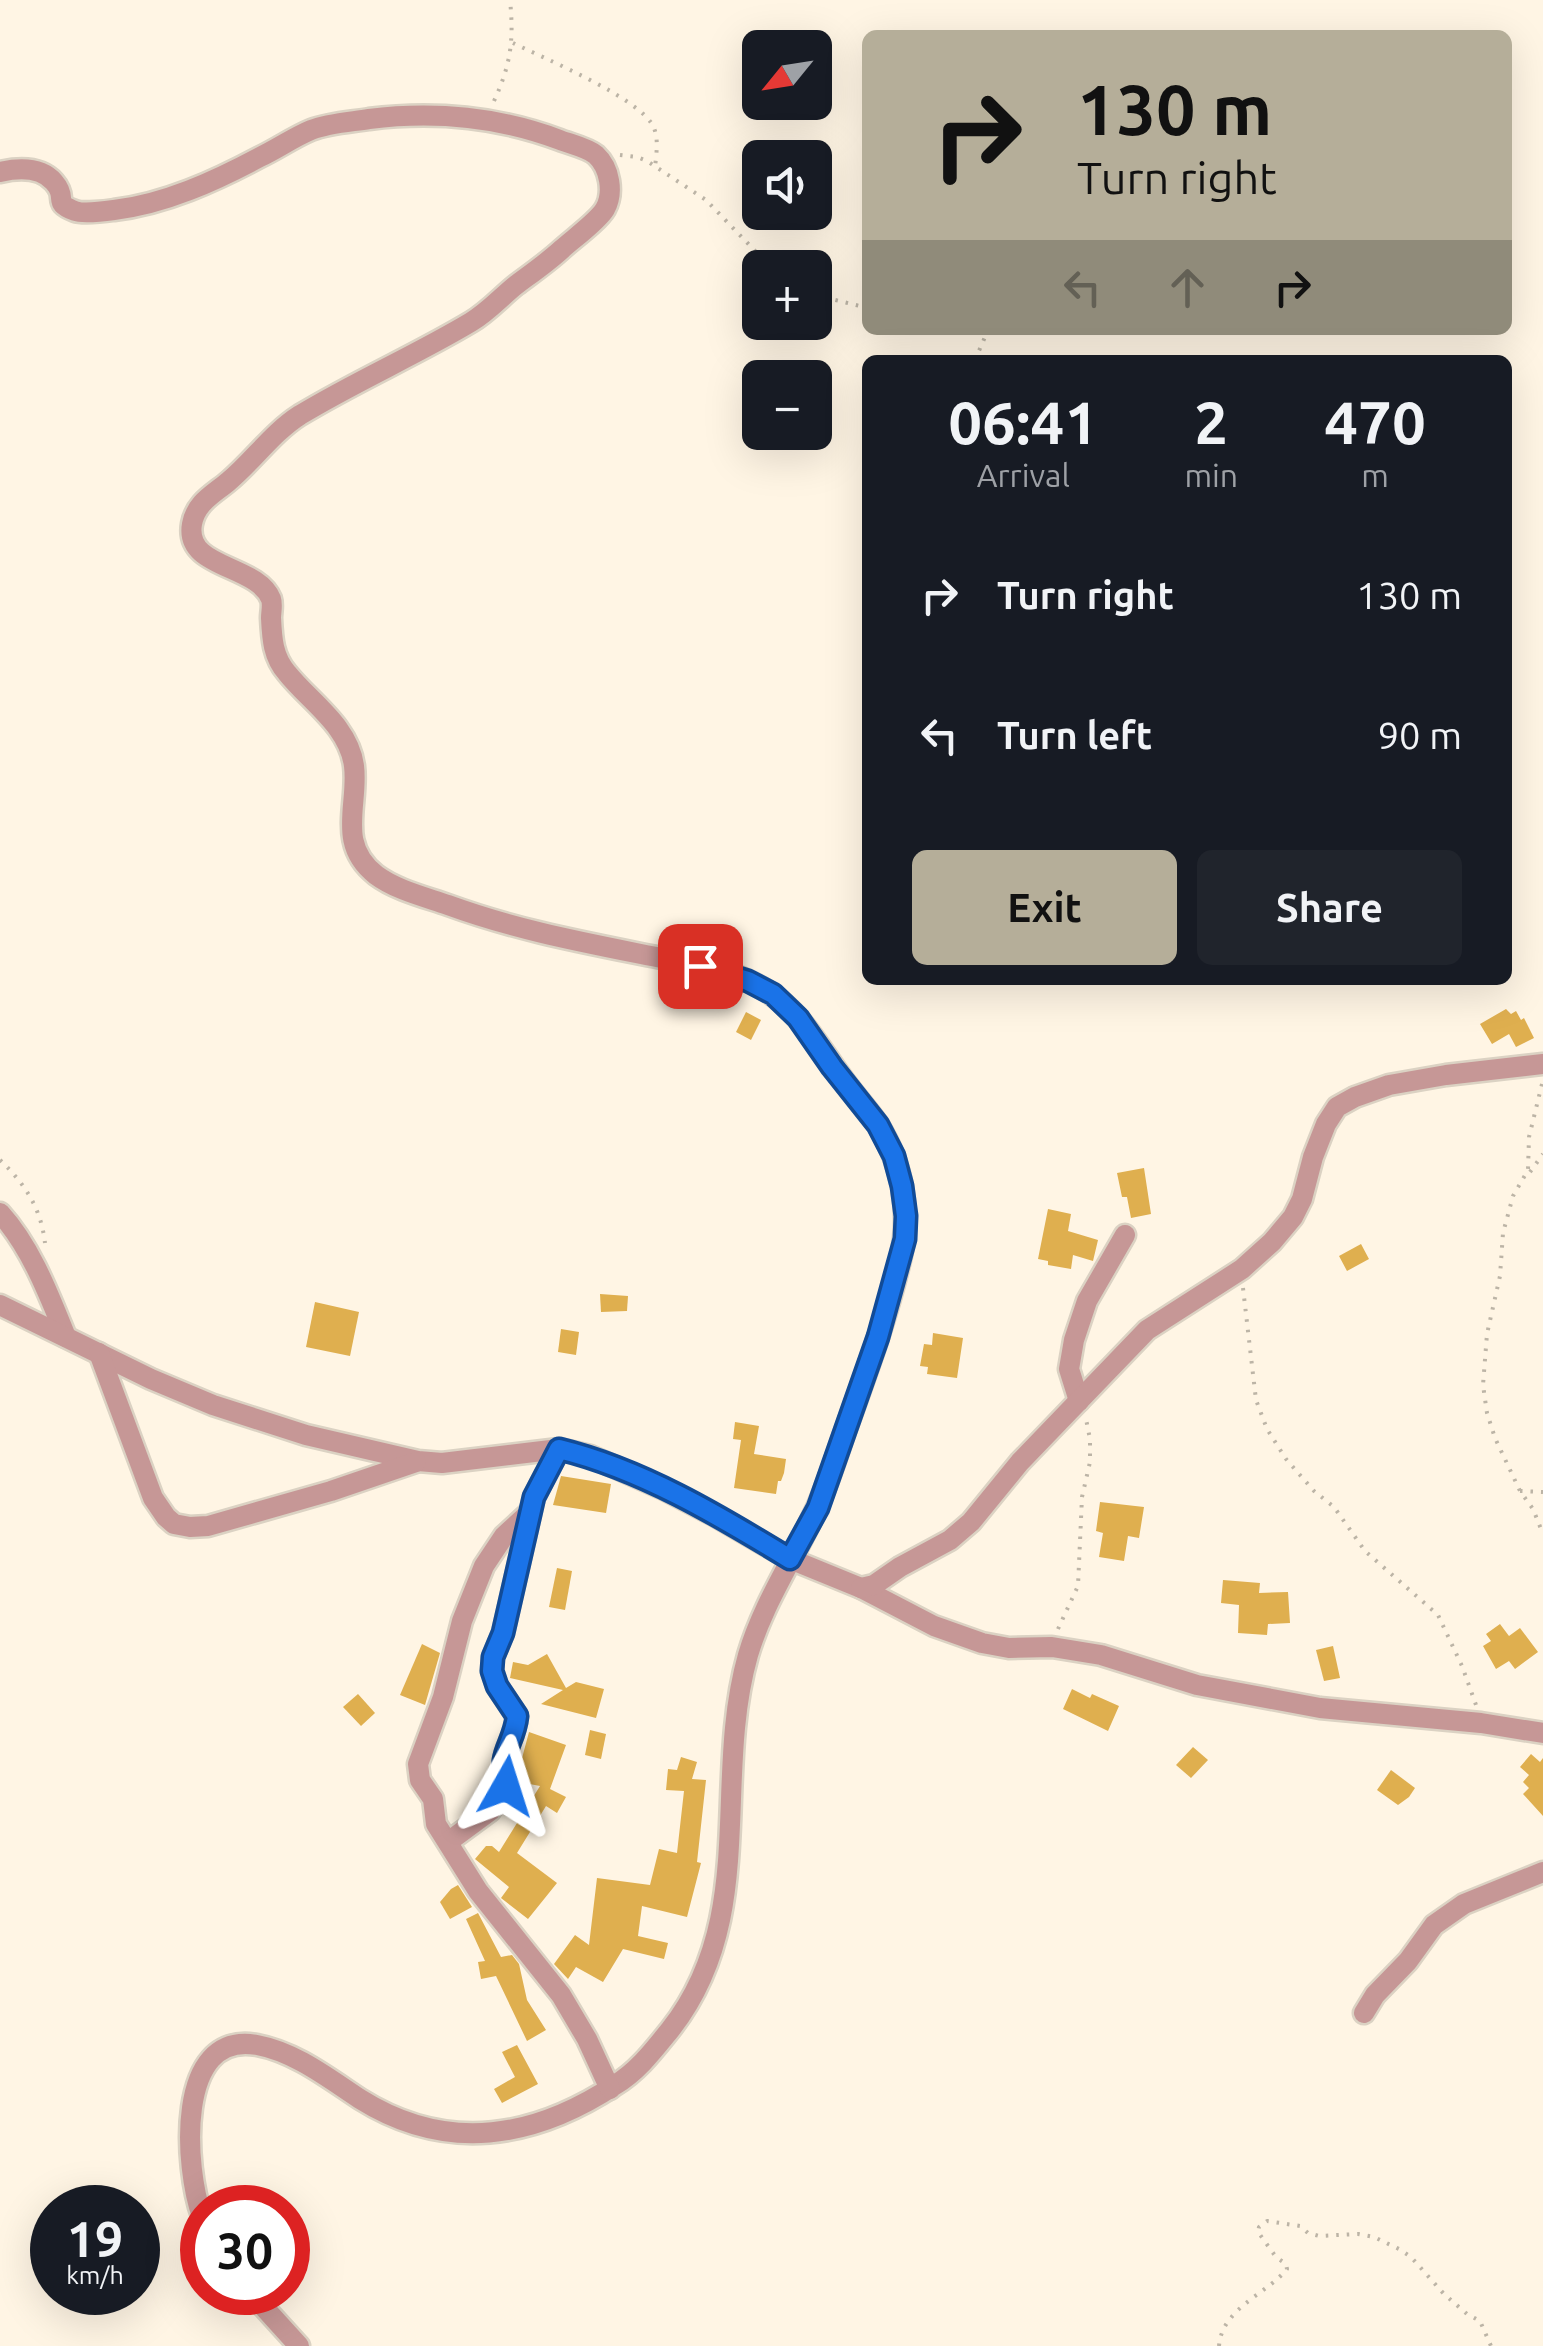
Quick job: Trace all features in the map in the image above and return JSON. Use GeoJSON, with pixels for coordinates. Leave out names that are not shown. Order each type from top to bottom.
{"type":"FeatureCollection","features":[{"type":"Feature","properties":{"kind":"street"},"geometry":{"type":"LineString","coordinates":[[0,172],[24,167],[51,178],[58,185],[64,206],[71,210],[125,209],[212,180],[315,128],[397,116],[486,119],[536,130],[597,156],[606,169],[609,200],[591,223],[481,316],[291,421],[273,435],[228,482],[207,496],[193,517],[194,544],[206,556],[242,573],[272,600],[273,647],[280,664],[319,705],[352,751],[352,834],[362,859],[377,876],[492,922],[700,966],[748,981],[773,994],[798,1018],[878,1125],[894,1156],[906,1216],[905,1239],[870,1364],[818,1508],[766,1607],[748,1655],[735,1721],[729,1852],[722,1909],[708,1966],[685,2011],[646,2060],[610,2089],[574,2110],[528,2127],[487,2134],[427,2128],[387,2114],[306,2063],[260,2045],[224,2048],[210,2060],[196,2090],[188,2142],[192,2185]]}},
{"type":"Feature","properties":{"kind":"street"},"geometry":{"type":"LineString","coordinates":[[861,1588],[874,1585],[900,1566],[950,1540],[971,1522],[1002,1482],[1146,1330],[1242,1269],[1272,1242],[1302,1200],[1313,1157],[1326,1124],[1338,1108],[1355,1096],[1389,1085],[1542,1064]]}},
{"type":"Feature","properties":{"kind":"street"},"geometry":{"type":"LineString","coordinates":[[0,1214],[36,1269],[66,1337]]}},
{"type":"Feature","properties":{"kind":"street"},"geometry":{"type":"LineString","coordinates":[[1079,1401],[1070,1369],[1074,1340],[1086,1301],[1124,1236]]}},
{"type":"Feature","properties":{"kind":"street"},"geometry":{"type":"LineString","coordinates":[[0,1305],[213,1406],[306,1435],[442,1464],[559,1449],[590,1456],[662,1488],[790,1559],[861,1588],[934,1626],[982,1643],[1101,1655],[1197,1685],[1349,1712],[1543,1733]]}},
{"type":"Feature","properties":{"kind":"street"},"geometry":{"type":"LineString","coordinates":[[99,1354],[153,1498],[174,1524],[190,1527],[220,1523],[418,1461]]}},
{"type":"Feature","properties":{"kind":"street"},"geometry":{"type":"LineString","coordinates":[[448,1842],[490,1811],[506,1786],[502,1761],[517,1716],[497,1686],[493,1657],[506,1618],[529,1513],[539,1484],[559,1449]]}},
{"type":"Feature","properties":{"kind":"street"},"geometry":{"type":"LineString","coordinates":[[529,1513],[504,1536],[484,1566],[462,1620],[443,1697],[418,1764],[420,1780],[433,1799],[436,1824],[478,1891],[561,1995],[588,2039],[610,2089]]}},
{"type":"Feature","properties":{"kind":"street"},"geometry":{"type":"LineString","coordinates":[[1364,2014],[1375,1995],[1443,1918],[1464,1904],[1543,1872]]}},
{"type":"Feature","properties":{"kind":"street"},"geometry":{"type":"LineString","coordinates":[[270,2315],[298,2346]]}},
{"type":"Feature","properties":{"kind":"path"},"geometry":{"type":"LineString","coordinates":[[486,119],[506,72],[513,43],[510,0]]}},
{"type":"Feature","properties":{"kind":"path"},"geometry":{"type":"LineString","coordinates":[[513,43],[608,90],[645,115],[656,137],[655,168]]}},
{"type":"Feature","properties":{"kind":"path"},"geometry":{"type":"LineString","coordinates":[[597,156],[637,157],[706,200],[754,250]]}},
{"type":"Feature","properties":{"kind":"path"},"geometry":{"type":"LineString","coordinates":[[832,299],[862,307]]}},
{"type":"Feature","properties":{"kind":"path"},"geometry":{"type":"LineString","coordinates":[[1526,1175],[1542,1064]]}},
{"type":"Feature","properties":{"kind":"path"},"geometry":{"type":"LineString","coordinates":[[1543,1154],[1514,1196],[1503,1233],[1483,1385],[1486,1413],[1543,1534]]}},
{"type":"Feature","properties":{"kind":"path"},"geometry":{"type":"LineString","coordinates":[[0,1160],[22,1182],[34,1202],[46,1247]]}},
{"type":"Feature","properties":{"kind":"path"},"geometry":{"type":"LineString","coordinates":[[1242,1269],[1254,1386],[1267,1429],[1314,1491],[1334,1507],[1365,1552],[1438,1615],[1462,1666],[1481,1724]]}},
{"type":"Feature","properties":{"kind":"path"},"geometry":{"type":"LineString","coordinates":[[1052,1648],[1078,1586],[1082,1497],[1090,1462],[1090,1439],[1079,1401]]}},
{"type":"Feature","properties":{"kind":"path"},"geometry":{"type":"LineString","coordinates":[[1520,1491],[1543,1492]]}},
{"type":"Feature","properties":{"kind":"path"},"geometry":{"type":"LineString","coordinates":[[1219,2346],[1228,2322],[1288,2269],[1258,2232],[1261,2224],[1274,2221],[1300,2226],[1318,2236],[1374,2236],[1412,2257],[1444,2294],[1480,2321],[1491,2346]]}},
{"type":"Feature","properties":{"kind":"building"},"geometry":{"type":"Polygon","coordinates":[[[1506,1009],[1511,1014],[1516,1011],[1521,1020],[1524,1018],[1534,1038],[1516,1047],[1509,1034],[1492,1044],[1480,1024],[1506,1009]]]}},
{"type":"Feature","properties":{"kind":"building"},"geometry":{"type":"Polygon","coordinates":[[[746,1012],[761,1020],[751,1040],[736,1032],[746,1012]]]}},
{"type":"Feature","properties":{"kind":"building"},"geometry":{"type":"Polygon","coordinates":[[[1144,1168],[1151,1214],[1131,1218],[1117,1173],[1144,1168]]]}},
{"type":"Feature","properties":{"kind":"building"},"geometry":{"type":"Polygon","coordinates":[[[1048,1209],[1071,1214],[1068,1231],[1098,1240],[1093,1261],[1073,1255],[1071,1269],[1038,1259],[1048,1209]]]}},
{"type":"Feature","properties":{"kind":"building"},"geometry":{"type":"Polygon","coordinates":[[[1361,1244],[1369,1259],[1347,1271],[1339,1256],[1361,1244]]]}},
{"type":"Feature","properties":{"kind":"building"},"geometry":{"type":"Polygon","coordinates":[[[600,1294],[628,1296],[627,1311],[601,1312],[600,1294]]]}},
{"type":"Feature","properties":{"kind":"building"},"geometry":{"type":"Polygon","coordinates":[[[315,1302],[359,1312],[350,1356],[306,1347],[315,1302]]]}},
{"type":"Feature","properties":{"kind":"building"},"geometry":{"type":"Polygon","coordinates":[[[561,1329],[579,1332],[576,1355],[558,1352],[561,1329]]]}},
{"type":"Feature","properties":{"kind":"building"},"geometry":{"type":"Polygon","coordinates":[[[933,1333],[963,1338],[957,1378],[927,1374],[928,1367],[920,1366],[924,1344],[932,1345],[933,1333]]]}},
{"type":"Feature","properties":{"kind":"building"},"geometry":{"type":"Polygon","coordinates":[[[735,1422],[759,1426],[754,1454],[786,1459],[776,1494],[734,1488],[741,1440],[733,1439],[735,1422]]]}},
{"type":"Feature","properties":{"kind":"building"},"geometry":{"type":"Polygon","coordinates":[[[561,1476],[611,1484],[606,1513],[553,1505],[561,1476]]]}},
{"type":"Feature","properties":{"kind":"building"},"geometry":{"type":"Polygon","coordinates":[[[1100,1502],[1144,1507],[1139,1538],[1128,1536],[1124,1561],[1099,1557],[1103,1533],[1096,1531],[1100,1502]]]}},
{"type":"Feature","properties":{"kind":"building"},"geometry":{"type":"Polygon","coordinates":[[[557,1568],[572,1571],[565,1610],[549,1607],[557,1568]]]}},
{"type":"Feature","properties":{"kind":"building"},"geometry":{"type":"Polygon","coordinates":[[[1223,1580],[1260,1583],[1259,1593],[1288,1592],[1290,1623],[1268,1624],[1267,1635],[1238,1633],[1239,1605],[1221,1603],[1223,1580]]]}},
{"type":"Feature","properties":{"kind":"building"},"geometry":{"type":"Polygon","coordinates":[[[1500,1624],[1509,1636],[1520,1628],[1538,1652],[1515,1669],[1509,1661],[1496,1669],[1483,1646],[1491,1641],[1486,1634],[1500,1624]]]}},
{"type":"Feature","properties":{"kind":"building"},"geometry":{"type":"Polygon","coordinates":[[[422,1644],[440,1653],[425,1705],[400,1695],[422,1644]]]}},
{"type":"Feature","properties":{"kind":"building"},"geometry":{"type":"Polygon","coordinates":[[[1333,1646],[1340,1678],[1324,1681],[1316,1650],[1333,1646]]]}},
{"type":"Feature","properties":{"kind":"building"},"geometry":{"type":"Polygon","coordinates":[[[547,1654],[566,1688],[576,1682],[604,1689],[596,1718],[541,1704],[563,1690],[510,1678],[513,1662],[528,1665],[547,1654]]]}},
{"type":"Feature","properties":{"kind":"building"},"geometry":{"type":"Polygon","coordinates":[[[1072,1689],[1119,1706],[1108,1731],[1063,1709],[1072,1689]]]}},
{"type":"Feature","properties":{"kind":"building"},"geometry":{"type":"Polygon","coordinates":[[[358,1694],[375,1713],[361,1726],[343,1707],[358,1694]]]}},
{"type":"Feature","properties":{"kind":"building"},"geometry":{"type":"Polygon","coordinates":[[[590,1730],[606,1734],[601,1759],[585,1755],[590,1730]]]}},
{"type":"Feature","properties":{"kind":"building"},"geometry":{"type":"Polygon","coordinates":[[[529,1732],[566,1745],[550,1789],[566,1797],[557,1813],[546,1806],[517,1853],[557,1883],[528,1919],[501,1898],[509,1887],[475,1859],[486,1846],[499,1852],[540,1786],[519,1782],[529,1732]]]}},
{"type":"Feature","properties":{"kind":"building"},"geometry":{"type":"Polygon","coordinates":[[[1193,1747],[1208,1760],[1191,1778],[1176,1765],[1193,1747]]]}},
{"type":"Feature","properties":{"kind":"building"},"geometry":{"type":"Polygon","coordinates":[[[1531,1754],[1540,1762],[1543,1758],[1543,1816],[1523,1794],[1529,1788],[1523,1782],[1529,1775],[1520,1767],[1531,1754]]]}},
{"type":"Feature","properties":{"kind":"building"},"geometry":{"type":"Polygon","coordinates":[[[681,1757],[697,1762],[692,1779],[706,1780],[697,1862],[701,1863],[687,1917],[642,1906],[638,1936],[668,1943],[664,1959],[623,1949],[603,1982],[576,1967],[568,1979],[554,1964],[575,1935],[589,1945],[597,1878],[650,1885],[659,1849],[677,1853],[684,1791],[666,1790],[668,1769],[677,1770],[681,1757]]]}},
{"type":"Feature","properties":{"kind":"building"},"geometry":{"type":"Polygon","coordinates":[[[1391,1770],[1415,1788],[1398,1805],[1377,1790],[1391,1770]]]}},
{"type":"Feature","properties":{"kind":"building"},"geometry":{"type":"Polygon","coordinates":[[[458,1885],[472,1907],[450,1919],[440,1902],[458,1885]]]}},
{"type":"Feature","properties":{"kind":"building"},"geometry":{"type":"Polygon","coordinates":[[[478,1913],[501,1957],[512,1955],[519,1964],[527,2000],[546,2030],[527,2041],[496,1976],[481,1979],[478,1962],[485,1961],[466,1919],[478,1913]]]}},
{"type":"Feature","properties":{"kind":"building"},"geometry":{"type":"Polygon","coordinates":[[[517,2045],[538,2084],[502,2103],[494,2089],[515,2077],[502,2052],[517,2045]]]}},
{"type":"Feature","properties":{"kind":"route"},"geometry":{"type":"LineString","coordinates":[[506,1786],[502,1761],[517,1716],[497,1686],[493,1657],[503,1633],[534,1497],[559,1449],[590,1456],[662,1488],[790,1559],[818,1508],[870,1364],[905,1239],[906,1216],[894,1156],[878,1125],[798,1018],[773,994],[748,981],[700,966]]}}]}
